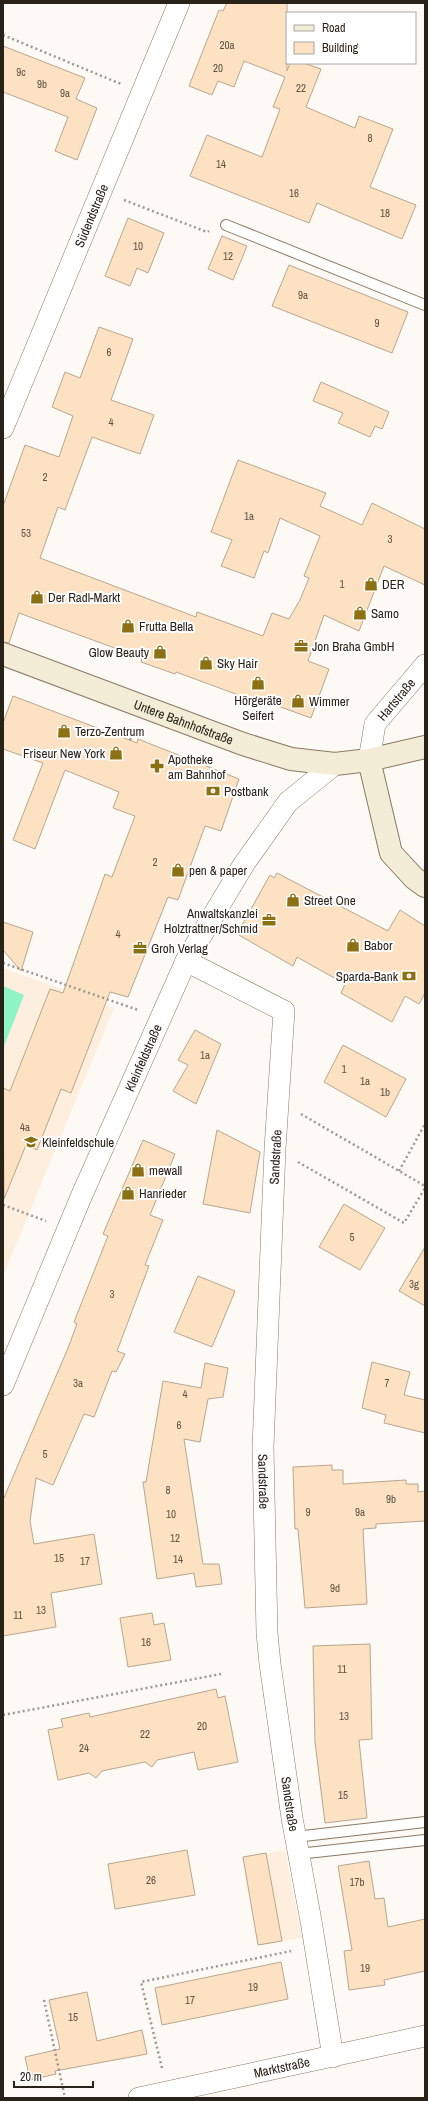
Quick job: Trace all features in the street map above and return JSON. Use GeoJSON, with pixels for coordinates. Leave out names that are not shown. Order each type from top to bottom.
{"type":"FeatureCollection","features":[{"type":"Feature","properties":{"kind":"street","name":"Südendstraße"},"geometry":{"type":"LineString","coordinates":[[3,428],[179,3]]}},
{"type":"Feature","properties":{"kind":"street","name":"Untere Bahnhofstraße"},"geometry":{"type":"LineString","coordinates":[[3,654],[244,744],[291,759],[334,764],[370,760],[425,747]]}},
{"type":"Feature","properties":{"kind":"street","name":"Hartstraße"},"geometry":{"type":"LineString","coordinates":[[370,760],[376,724],[425,665]]}},
{"type":"Feature","properties":{"kind":"street"},"geometry":{"type":"LineString","coordinates":[[370,760],[391,853],[414,878],[425,886]]}},
{"type":"Feature","properties":{"kind":"street","name":"Kleinfeldstraße"},"geometry":{"type":"LineString","coordinates":[[3,1385],[68,1229],[159,1018],[186,961],[244,864],[288,802],[334,764]]}},
{"type":"Feature","properties":{"kind":"street","name":"Sandstraße"},"geometry":{"type":"LineString","coordinates":[[186,961],[284,1011],[275,1149],[263,1447],[267,1609],[270,1664],[296,1846],[315,1946],[333,2057]]}},
{"type":"Feature","properties":{"kind":"street","name":"Marktstraße"},"geometry":{"type":"LineString","coordinates":[[138,2098],[168,2091],[207,2091],[333,2057],[425,2036]]}},
{"type":"Feature","properties":{"kind":"lane"},"geometry":{"type":"LineString","coordinates":[[226,225],[425,305]]}},
{"type":"Feature","properties":{"kind":"lane"},"geometry":{"type":"LineString","coordinates":[[296,1846],[425,1822]]}},
{"type":"Feature","properties":{"kind":"lane"},"geometry":{"type":"LineString","coordinates":[[296,1846],[425,1840]]}},
{"type":"Feature","properties":{"kind":"path"},"geometry":{"type":"LineString","coordinates":[[3,35],[142,92]]}},
{"type":"Feature","properties":{"kind":"path"},"geometry":{"type":"LineString","coordinates":[[101,191],[206,232],[226,225]]}},
{"type":"Feature","properties":{"kind":"path"},"geometry":{"type":"LineString","coordinates":[[3,963],[159,1018]]}},
{"type":"Feature","properties":{"kind":"path"},"geometry":{"type":"LineString","coordinates":[[275,1149],[404,1223],[425,1187],[279,1102]]}},
{"type":"Feature","properties":{"kind":"path"},"geometry":{"type":"LineString","coordinates":[[399,1171],[425,1124]]}},
{"type":"Feature","properties":{"kind":"path"},"geometry":{"type":"LineString","coordinates":[[3,1204],[68,1229]]}},
{"type":"Feature","properties":{"kind":"path"},"geometry":{"type":"LineString","coordinates":[[3,1715],[221,1674]]}},
{"type":"Feature","properties":{"kind":"path"},"geometry":{"type":"LineString","coordinates":[[168,2091],[141,1982],[315,1946]]}},
{"type":"Feature","properties":{"kind":"path"},"geometry":{"type":"LineString","coordinates":[[44,2000],[65,2098]]}},
{"type":"Feature","properties":{"kind":"shaded area","name":"Kleinfeldschule"},"geometry":{"type":"Polygon","coordinates":[[[3,968],[114,1008],[3,1276],[3,968]]]}},
{"type":"Feature","properties":{"kind":"shaded area"},"geometry":{"type":"Polygon","coordinates":[[[285,1850],[302,1938],[259,1945],[242,1857],[285,1850]]]}},
{"type":"Feature","properties":{"kind":"green space"},"geometry":{"type":"Polygon","coordinates":[[[3,986],[24,995],[3,1049],[3,986]]]}},
{"type":"Feature","properties":{"kind":"building"},"geometry":{"type":"Polygon","coordinates":[[[227,3],[287,3],[287,71],[290,64],[307,64],[321,69],[306,107],[355,128],[359,116],[393,129],[370,187],[416,205],[402,239],[317,203],[309,223],[190,176],[207,135],[262,157],[280,109],[273,107],[285,77],[244,61],[234,87],[218,81],[212,95],[189,86],[219,10],[223,11],[227,3]]]}},
{"type":"Feature","properties":{"kind":"building"},"geometry":{"type":"Polygon","coordinates":[[[3,46],[85,78],[76,99],[97,108],[77,160],[55,151],[68,117],[3,92],[3,46]]]}},
{"type":"Feature","properties":{"kind":"building"},"geometry":{"type":"Polygon","coordinates":[[[128,218],[164,233],[148,273],[137,268],[130,286],[105,276],[128,218]]]}},
{"type":"Feature","properties":{"kind":"building"},"geometry":{"type":"Polygon","coordinates":[[[222,236],[247,246],[233,280],[208,269],[222,236]]]}},
{"type":"Feature","properties":{"kind":"building"},"geometry":{"type":"Polygon","coordinates":[[[289,265],[408,312],[392,353],[272,306],[289,265]]]}},
{"type":"Feature","properties":{"kind":"building"},"geometry":{"type":"Polygon","coordinates":[[[99,327],[133,339],[111,400],[154,415],[140,454],[92,437],[65,510],[58,507],[40,558],[196,617],[197,612],[263,636],[272,613],[289,619],[300,600],[309,578],[304,576],[320,536],[280,518],[268,553],[264,551],[254,578],[221,566],[232,540],[211,532],[238,460],[326,493],[320,506],[362,525],[372,503],[425,529],[425,585],[384,566],[359,631],[324,615],[308,661],[329,669],[311,718],[264,701],[263,704],[176,672],[175,674],[141,662],[142,658],[19,613],[9,643],[3,642],[3,506],[25,445],[59,457],[73,416],[52,407],[65,372],[80,378],[99,327]]]}},
{"type":"Feature","properties":{"kind":"building"},"geometry":{"type":"Polygon","coordinates":[[[321,382],[389,412],[382,429],[375,426],[370,437],[338,423],[343,413],[313,401],[321,382]]]}},
{"type":"Feature","properties":{"kind":"building"},"geometry":{"type":"Polygon","coordinates":[[[13,696],[137,743],[138,739],[239,779],[221,831],[205,826],[178,900],[168,897],[128,997],[110,992],[71,1093],[61,1089],[37,1150],[26,1145],[4,1199],[3,1088],[10,1091],[50,989],[63,993],[105,874],[112,877],[135,816],[113,808],[119,792],[65,770],[35,849],[13,840],[43,763],[3,749],[3,723],[13,696]]]}},
{"type":"Feature","properties":{"kind":"building"},"geometry":{"type":"Polygon","coordinates":[[[277,873],[388,931],[400,910],[425,926],[425,993],[419,1004],[405,996],[392,1022],[341,993],[345,984],[297,957],[293,966],[237,934],[270,875],[274,878],[277,873]]]}},
{"type":"Feature","properties":{"kind":"building"},"geometry":{"type":"Polygon","coordinates":[[[3,922],[33,932],[21,971],[3,950],[3,922]]]}},
{"type":"Feature","properties":{"kind":"building"},"geometry":{"type":"Polygon","coordinates":[[[195,1030],[221,1044],[196,1104],[173,1091],[188,1065],[178,1060],[195,1030]]]}},
{"type":"Feature","properties":{"kind":"building"},"geometry":{"type":"Polygon","coordinates":[[[343,1045],[406,1079],[386,1117],[324,1082],[343,1045]]]}},
{"type":"Feature","properties":{"kind":"building"},"geometry":{"type":"Polygon","coordinates":[[[217,1130],[260,1152],[250,1213],[203,1204],[217,1130]]]}},
{"type":"Feature","properties":{"kind":"building"},"geometry":{"type":"Polygon","coordinates":[[[143,1140],[175,1154],[150,1215],[163,1220],[145,1265],[149,1266],[117,1351],[125,1354],[116,1372],[112,1371],[94,1417],[84,1414],[53,1485],[36,1478],[30,1521],[34,1544],[94,1534],[102,1584],[51,1593],[56,1627],[3,1636],[3,1500],[68,1348],[77,1324],[74,1322],[108,1236],[103,1234],[143,1140]]]}},
{"type":"Feature","properties":{"kind":"building"},"geometry":{"type":"Polygon","coordinates":[[[344,1204],[385,1228],[360,1270],[319,1247],[344,1204]]]}},
{"type":"Feature","properties":{"kind":"building"},"geometry":{"type":"Polygon","coordinates":[[[425,1247],[425,1306],[399,1291],[425,1247]]]}},
{"type":"Feature","properties":{"kind":"building"},"geometry":{"type":"Polygon","coordinates":[[[198,1276],[235,1291],[212,1347],[174,1332],[198,1276]]]}},
{"type":"Feature","properties":{"kind":"building"},"geometry":{"type":"Polygon","coordinates":[[[372,1362],[410,1372],[404,1395],[425,1400],[425,1433],[384,1423],[386,1415],[362,1408],[372,1362]]]}},
{"type":"Feature","properties":{"kind":"building"},"geometry":{"type":"Polygon","coordinates":[[[205,1363],[228,1368],[223,1397],[208,1399],[200,1442],[184,1439],[203,1564],[219,1564],[222,1584],[196,1587],[194,1573],[157,1579],[143,1482],[146,1482],[163,1381],[201,1388],[205,1363]]]}},
{"type":"Feature","properties":{"kind":"building"},"geometry":{"type":"Polygon","coordinates":[[[332,1465],[332,1470],[343,1470],[343,1484],[406,1480],[406,1484],[418,1484],[418,1492],[425,1491],[425,1521],[376,1524],[376,1528],[363,1529],[367,1604],[305,1608],[298,1529],[295,1529],[293,1467],[332,1465]]]}},
{"type":"Feature","properties":{"kind":"building"},"geometry":{"type":"Polygon","coordinates":[[[152,1613],[154,1625],[164,1623],[171,1660],[128,1667],[120,1618],[152,1613]]]}},
{"type":"Feature","properties":{"kind":"building"},"geometry":{"type":"Polygon","coordinates":[[[370,1644],[372,1739],[359,1740],[367,1818],[325,1823],[315,1742],[313,1646],[370,1644]]]}},
{"type":"Feature","properties":{"kind":"building"},"geometry":{"type":"Polygon","coordinates":[[[216,1689],[218,1698],[225,1696],[238,1762],[198,1770],[194,1752],[157,1760],[152,1767],[145,1762],[102,1771],[96,1778],[89,1773],[58,1780],[48,1730],[63,1727],[61,1719],[89,1713],[90,1717],[216,1689]]]}},
{"type":"Feature","properties":{"kind":"building"},"geometry":{"type":"Polygon","coordinates":[[[187,1850],[195,1895],[115,1909],[108,1864],[187,1850]]]}},
{"type":"Feature","properties":{"kind":"building"},"geometry":{"type":"Polygon","coordinates":[[[266,1853],[282,1941],[258,1945],[243,1857],[266,1853]]]}},
{"type":"Feature","properties":{"kind":"building"},"geometry":{"type":"Polygon","coordinates":[[[369,1861],[375,1899],[384,1898],[388,1927],[425,1919],[425,1971],[384,1980],[385,1985],[349,1990],[344,1951],[352,1950],[338,1866],[369,1861]]]}},
{"type":"Feature","properties":{"kind":"building"},"geometry":{"type":"Polygon","coordinates":[[[281,1962],[288,1999],[162,2025],[155,1988],[281,1962]]]}},
{"type":"Feature","properties":{"kind":"building"},"geometry":{"type":"Polygon","coordinates":[[[87,1992],[97,2041],[142,2030],[147,2054],[55,2071],[56,2074],[30,2080],[25,2057],[60,2049],[49,2000],[87,1992]]]}},
{"type":"Feature","properties":{"kind":"place","name":"DER"},"geometry":{"type":"Point","coordinates":[371,584]}},
{"type":"Feature","properties":{"kind":"place","name":"Der Radl-Markt"},"geometry":{"type":"Point","coordinates":[37,597]}},
{"type":"Feature","properties":{"kind":"place","name":"Samo"},"geometry":{"type":"Point","coordinates":[360,613]}},
{"type":"Feature","properties":{"kind":"place","name":"Frutta Bella"},"geometry":{"type":"Point","coordinates":[128,626]}},
{"type":"Feature","properties":{"kind":"place","name":"Jon Braha GmbH"},"geometry":{"type":"Point","coordinates":[301,646]}},
{"type":"Feature","properties":{"kind":"place","name":"Glow Beauty"},"geometry":{"type":"Point","coordinates":[160,652]}},
{"type":"Feature","properties":{"kind":"place","name":"Sky Hair"},"geometry":{"type":"Point","coordinates":[206,663]}},
{"type":"Feature","properties":{"kind":"place","name":"Hörgeräte Seifert"},"geometry":{"type":"Point","coordinates":[258,683]}},
{"type":"Feature","properties":{"kind":"place","name":"Wimmer"},"geometry":{"type":"Point","coordinates":[298,701]}},
{"type":"Feature","properties":{"kind":"place","name":"Terzo-Zentrum"},"geometry":{"type":"Point","coordinates":[64,731]}},
{"type":"Feature","properties":{"kind":"place","name":"Friseur New York"},"geometry":{"type":"Point","coordinates":[116,753]}},
{"type":"Feature","properties":{"kind":"place","name":"Apotheke am Bahnhof"},"geometry":{"type":"Point","coordinates":[157,766]}},
{"type":"Feature","properties":{"kind":"place","name":"Postbank"},"geometry":{"type":"Point","coordinates":[213,791]}},
{"type":"Feature","properties":{"kind":"place","name":"pen & paper"},"geometry":{"type":"Point","coordinates":[178,870]}},
{"type":"Feature","properties":{"kind":"place","name":"Street One"},"geometry":{"type":"Point","coordinates":[293,900]}},
{"type":"Feature","properties":{"kind":"place","name":"Anwaltskanzlei Holztrattner/Schmid"},"geometry":{"type":"Point","coordinates":[269,920]}},
{"type":"Feature","properties":{"kind":"place","name":"Babor"},"geometry":{"type":"Point","coordinates":[353,945]}},
{"type":"Feature","properties":{"kind":"place","name":"Groh Verlag"},"geometry":{"type":"Point","coordinates":[140,948]}},
{"type":"Feature","properties":{"kind":"place","name":"Sparda-Bank"},"geometry":{"type":"Point","coordinates":[409,976]}},
{"type":"Feature","properties":{"kind":"place","name":"Kleinfeldschule"},"geometry":{"type":"Point","coordinates":[31,1142]}},
{"type":"Feature","properties":{"kind":"place","name":"mewall"},"geometry":{"type":"Point","coordinates":[138,1170]}},
{"type":"Feature","properties":{"kind":"place","name":"Hanrieder"},"geometry":{"type":"Point","coordinates":[128,1193]}}]}
